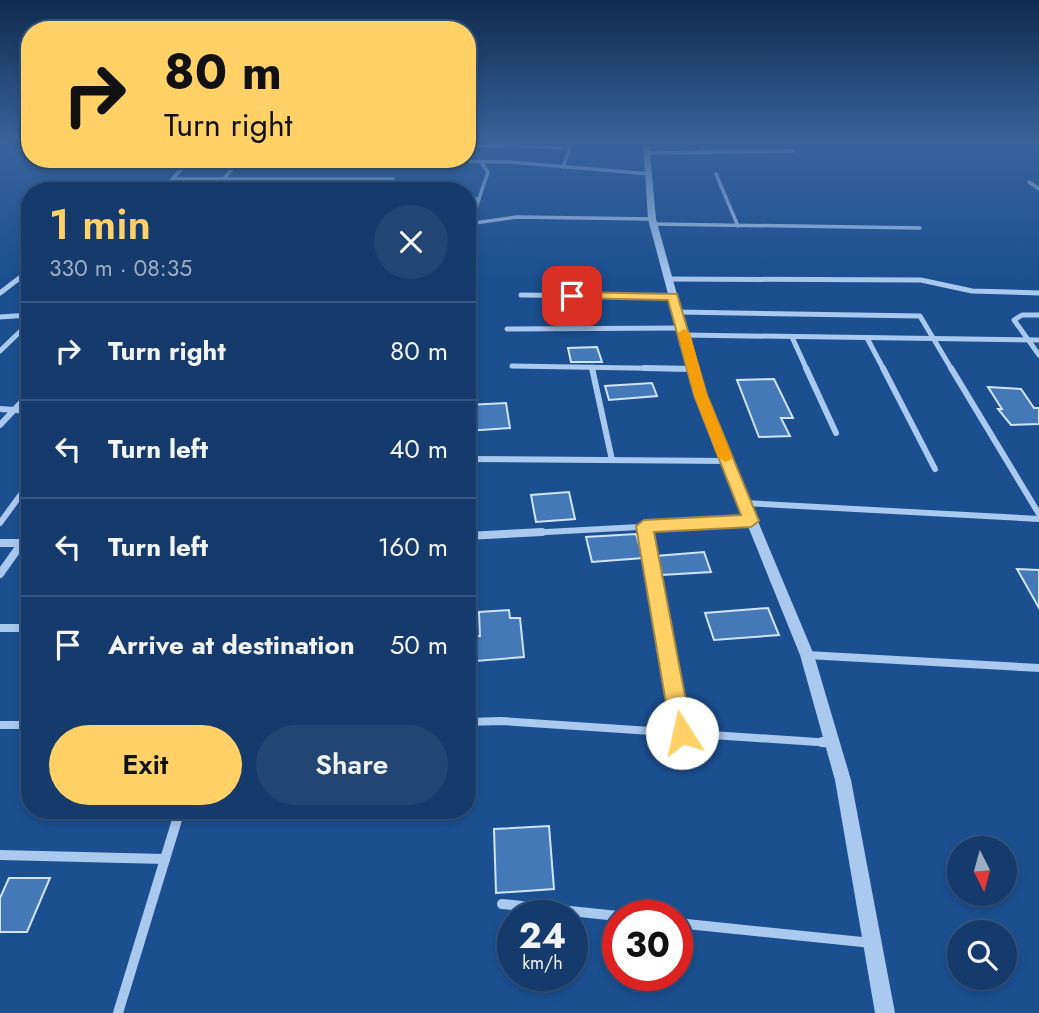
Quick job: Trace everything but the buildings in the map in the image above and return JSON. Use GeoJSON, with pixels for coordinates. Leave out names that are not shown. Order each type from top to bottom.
{"type":"FeatureCollection","features":[{"type":"Feature","properties":{"kind":"street"},"geometry":{"type":"LineString","coordinates":[[476,206],[482,189]]}},
{"type":"Feature","properties":{"kind":"street"},"geometry":{"type":"LineString","coordinates":[[651,189],[653,222],[700,395],[807,656],[843,780],[885,1013]]}},
{"type":"Feature","properties":{"kind":"street"},"geometry":{"type":"LineString","coordinates":[[722,189],[738,226]]}},
{"type":"Feature","properties":{"kind":"street"},"geometry":{"type":"LineString","coordinates":[[476,223],[517,218],[738,226],[920,228]]}},
{"type":"Feature","properties":{"kind":"street"},"geometry":{"type":"LineString","coordinates":[[0,293],[21,277]]}},
{"type":"Feature","properties":{"kind":"street"},"geometry":{"type":"LineString","coordinates":[[668,279],[920,280],[972,291],[1039,293]]}},
{"type":"Feature","properties":{"kind":"street"},"geometry":{"type":"LineString","coordinates":[[521,295],[673,297]]}},
{"type":"Feature","properties":{"kind":"street"},"geometry":{"type":"LineString","coordinates":[[678,312],[920,316],[1039,516]]}},
{"type":"Feature","properties":{"kind":"street"},"geometry":{"type":"LineString","coordinates":[[1039,315],[1023,315],[1014,320],[1039,355]]}},
{"type":"Feature","properties":{"kind":"street"},"geometry":{"type":"LineString","coordinates":[[0,317],[21,316]]}},
{"type":"Feature","properties":{"kind":"street"},"geometry":{"type":"LineString","coordinates":[[507,329],[792,337],[1039,340]]}},
{"type":"Feature","properties":{"kind":"street"},"geometry":{"type":"LineString","coordinates":[[0,351],[21,331]]}},
{"type":"Feature","properties":{"kind":"street"},"geometry":{"type":"LineString","coordinates":[[792,337],[836,433]]}},
{"type":"Feature","properties":{"kind":"street"},"geometry":{"type":"LineString","coordinates":[[867,338],[935,469]]}},
{"type":"Feature","properties":{"kind":"street"},"geometry":{"type":"LineString","coordinates":[[512,366],[693,369]]}},
{"type":"Feature","properties":{"kind":"street"},"geometry":{"type":"LineString","coordinates":[[592,367],[612,460]]}},
{"type":"Feature","properties":{"kind":"street"},"geometry":{"type":"LineString","coordinates":[[0,425],[21,403]]}},
{"type":"Feature","properties":{"kind":"street"},"geometry":{"type":"LineString","coordinates":[[0,409],[21,410]]}},
{"type":"Feature","properties":{"kind":"street"},"geometry":{"type":"LineString","coordinates":[[476,459],[727,461]]}},
{"type":"Feature","properties":{"kind":"street"},"geometry":{"type":"LineString","coordinates":[[0,523],[21,494]]}},
{"type":"Feature","properties":{"kind":"street"},"geometry":{"type":"LineString","coordinates":[[744,503],[1039,516]]}},
{"type":"Feature","properties":{"kind":"street"},"geometry":{"type":"LineString","coordinates":[[476,536],[751,521]]}},
{"type":"Feature","properties":{"kind":"street"},"geometry":{"type":"LineString","coordinates":[[644,526],[682,733]]}},
{"type":"Feature","properties":{"kind":"street"},"geometry":{"type":"LineString","coordinates":[[0,543],[21,543]]}},
{"type":"Feature","properties":{"kind":"street"},"geometry":{"type":"LineString","coordinates":[[0,574],[21,549]]}},
{"type":"Feature","properties":{"kind":"street"},"geometry":{"type":"LineString","coordinates":[[0,628],[21,628]]}},
{"type":"Feature","properties":{"kind":"street"},"geometry":{"type":"LineString","coordinates":[[807,656],[1039,667]]}},
{"type":"Feature","properties":{"kind":"street"},"geometry":{"type":"LineString","coordinates":[[476,722],[501,721],[832,743]]}},
{"type":"Feature","properties":{"kind":"street"},"geometry":{"type":"LineString","coordinates":[[0,724],[21,725]]}},
{"type":"Feature","properties":{"kind":"street"},"geometry":{"type":"LineString","coordinates":[[118,1013],[177,819]]}},
{"type":"Feature","properties":{"kind":"street"},"geometry":{"type":"LineString","coordinates":[[0,855],[165,859]]}},
{"type":"Feature","properties":{"kind":"street"},"geometry":{"type":"LineString","coordinates":[[693,925],[873,943]]}},
{"type":"Feature","properties":{"kind":"slow traffic"},"geometry":{"type":"LineString","coordinates":[[684,333],[700,395],[725,457]]}},
{"type":"Feature","properties":{"kind":"route"},"geometry":{"type":"LineString","coordinates":[[572,296],[673,297],[700,395],[751,521],[644,526],[682,733]]}}]}
